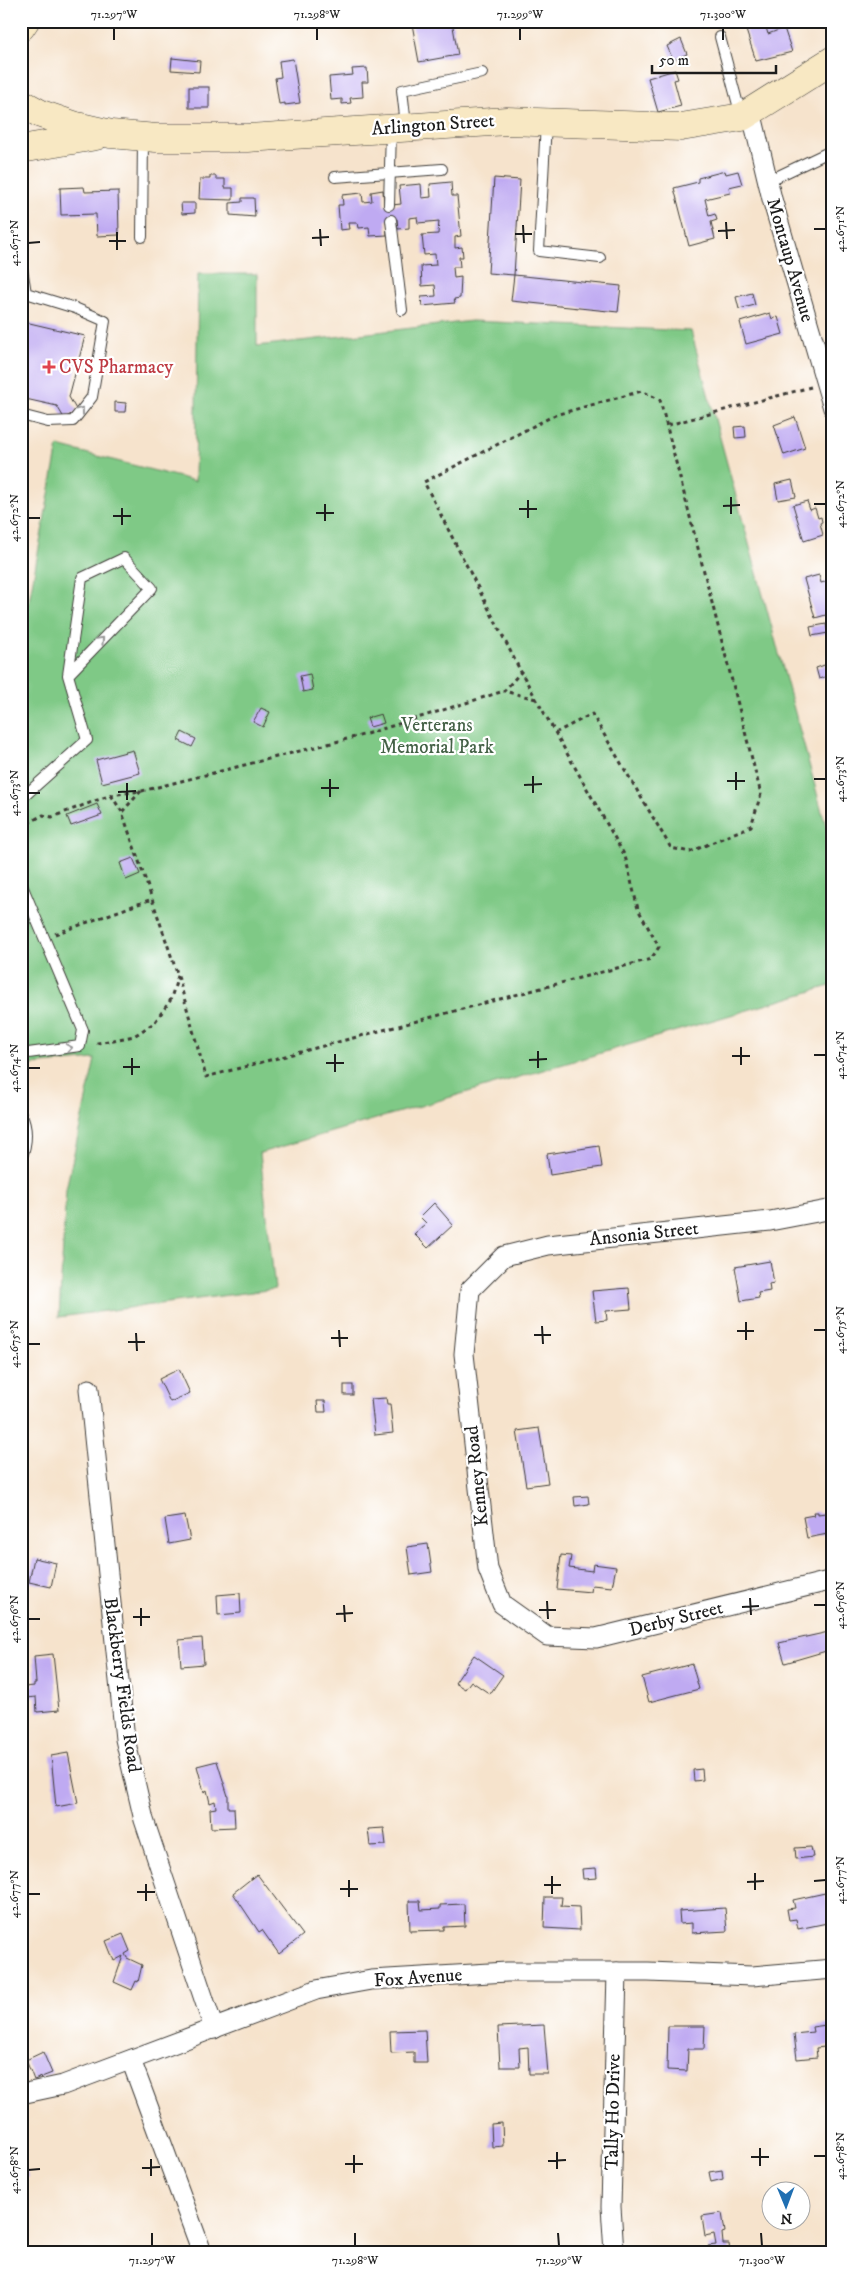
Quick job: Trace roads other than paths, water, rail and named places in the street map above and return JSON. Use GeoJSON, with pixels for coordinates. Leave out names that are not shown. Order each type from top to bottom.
{"type":"FeatureCollection","features":[{"type":"Feature","properties":{"kind":"main road"},"geometry":{"type":"LineString","coordinates":[[21,27],[25,21]]}},
{"type":"Feature","properties":{"kind":"main road","name":"Arlington Street"},"geometry":{"type":"LineString","coordinates":[[21,103],[41,114],[76,126],[111,134],[144,137],[247,138],[507,121],[681,128],[746,114],[833,60]]}},
{"type":"Feature","properties":{"kind":"main road"},"geometry":{"type":"LineString","coordinates":[[21,149],[62,140],[111,134]]}},
{"type":"Feature","properties":{"kind":"street","name":"Montaup Avenue"},"geometry":{"type":"LineString","coordinates":[[746,114],[768,181],[833,408]]}},
{"type":"Feature","properties":{"kind":"street","name":"Ansonia Street"},"geometry":{"type":"LineString","coordinates":[[470,1290],[504,1256],[548,1245],[770,1221],[833,1209]]}},
{"type":"Feature","properties":{"kind":"street","name":"Kenney Road"},"geometry":{"type":"LineString","coordinates":[[470,1290],[464,1354],[488,1570],[502,1604],[547,1636]]}},
{"type":"Feature","properties":{"kind":"street","name":"Blackberry Fields Road"},"geometry":{"type":"LineString","coordinates":[[89,1389],[125,1739],[144,1820],[214,2029]]}},
{"type":"Feature","properties":{"kind":"street","name":"Derby Street"},"geometry":{"type":"LineString","coordinates":[[547,1636],[596,1638],[833,1580]]}},
{"type":"Feature","properties":{"kind":"street","name":"Fox Avenue"},"geometry":{"type":"LineString","coordinates":[[21,2094],[63,2085],[316,1990],[371,1980],[507,1972],[617,1972],[752,1976],[833,1969]]}},
{"type":"Feature","properties":{"kind":"street","name":"Tally Ho Drive"},"geometry":{"type":"LineString","coordinates":[[614,2252],[611,2207],[617,1972]]}},
{"type":"Feature","properties":{"kind":"street"},"geometry":{"type":"LineString","coordinates":[[131,2060],[202,2252]]}},
{"type":"Feature","properties":{"kind":"lane"},"geometry":{"type":"LineString","coordinates":[[720,37],[746,114]]}},
{"type":"Feature","properties":{"kind":"lane"},"geometry":{"type":"LineString","coordinates":[[390,205],[391,172],[399,127],[402,90],[482,73]]}},
{"type":"Feature","properties":{"kind":"lane"},"geometry":{"type":"LineString","coordinates":[[546,122],[538,251],[600,258]]}},
{"type":"Feature","properties":{"kind":"lane"},"geometry":{"type":"LineString","coordinates":[[142,236],[144,137]]}},
{"type":"Feature","properties":{"kind":"lane"},"geometry":{"type":"LineString","coordinates":[[768,181],[833,150]]}},
{"type":"Feature","properties":{"kind":"lane"},"geometry":{"type":"LineString","coordinates":[[335,177],[442,169]]}},
{"type":"Feature","properties":{"kind":"lane"},"geometry":{"type":"LineString","coordinates":[[391,220],[402,310]]}},
{"type":"Feature","properties":{"kind":"lane"},"geometry":{"type":"LineString","coordinates":[[21,262],[23,293],[75,308],[105,321],[92,396],[73,421],[48,422],[21,415]]}},
{"type":"Feature","properties":{"kind":"lane"},"geometry":{"type":"LineString","coordinates":[[21,799],[87,740],[68,675],[82,578],[124,558],[152,588],[68,675]]}},
{"type":"Feature","properties":{"kind":"lane"},"geometry":{"type":"LineString","coordinates":[[21,883],[82,1030],[80,1046],[21,1054]]}},
{"type":"Feature","properties":{"kind":"lane"},"geometry":{"type":"LineString","coordinates":[[21,1114],[26,1145],[21,1159]]}},
{"type":"Feature","properties":{"kind":"place","name":"CVS Pharmacy"},"geometry":{"type":"Point","coordinates":[49,367]}},
{"type":"Feature","properties":{"kind":"park label","name":"Verterans Memorial Park"},"geometry":{"type":"Point","coordinates":[437,736]}}]}
